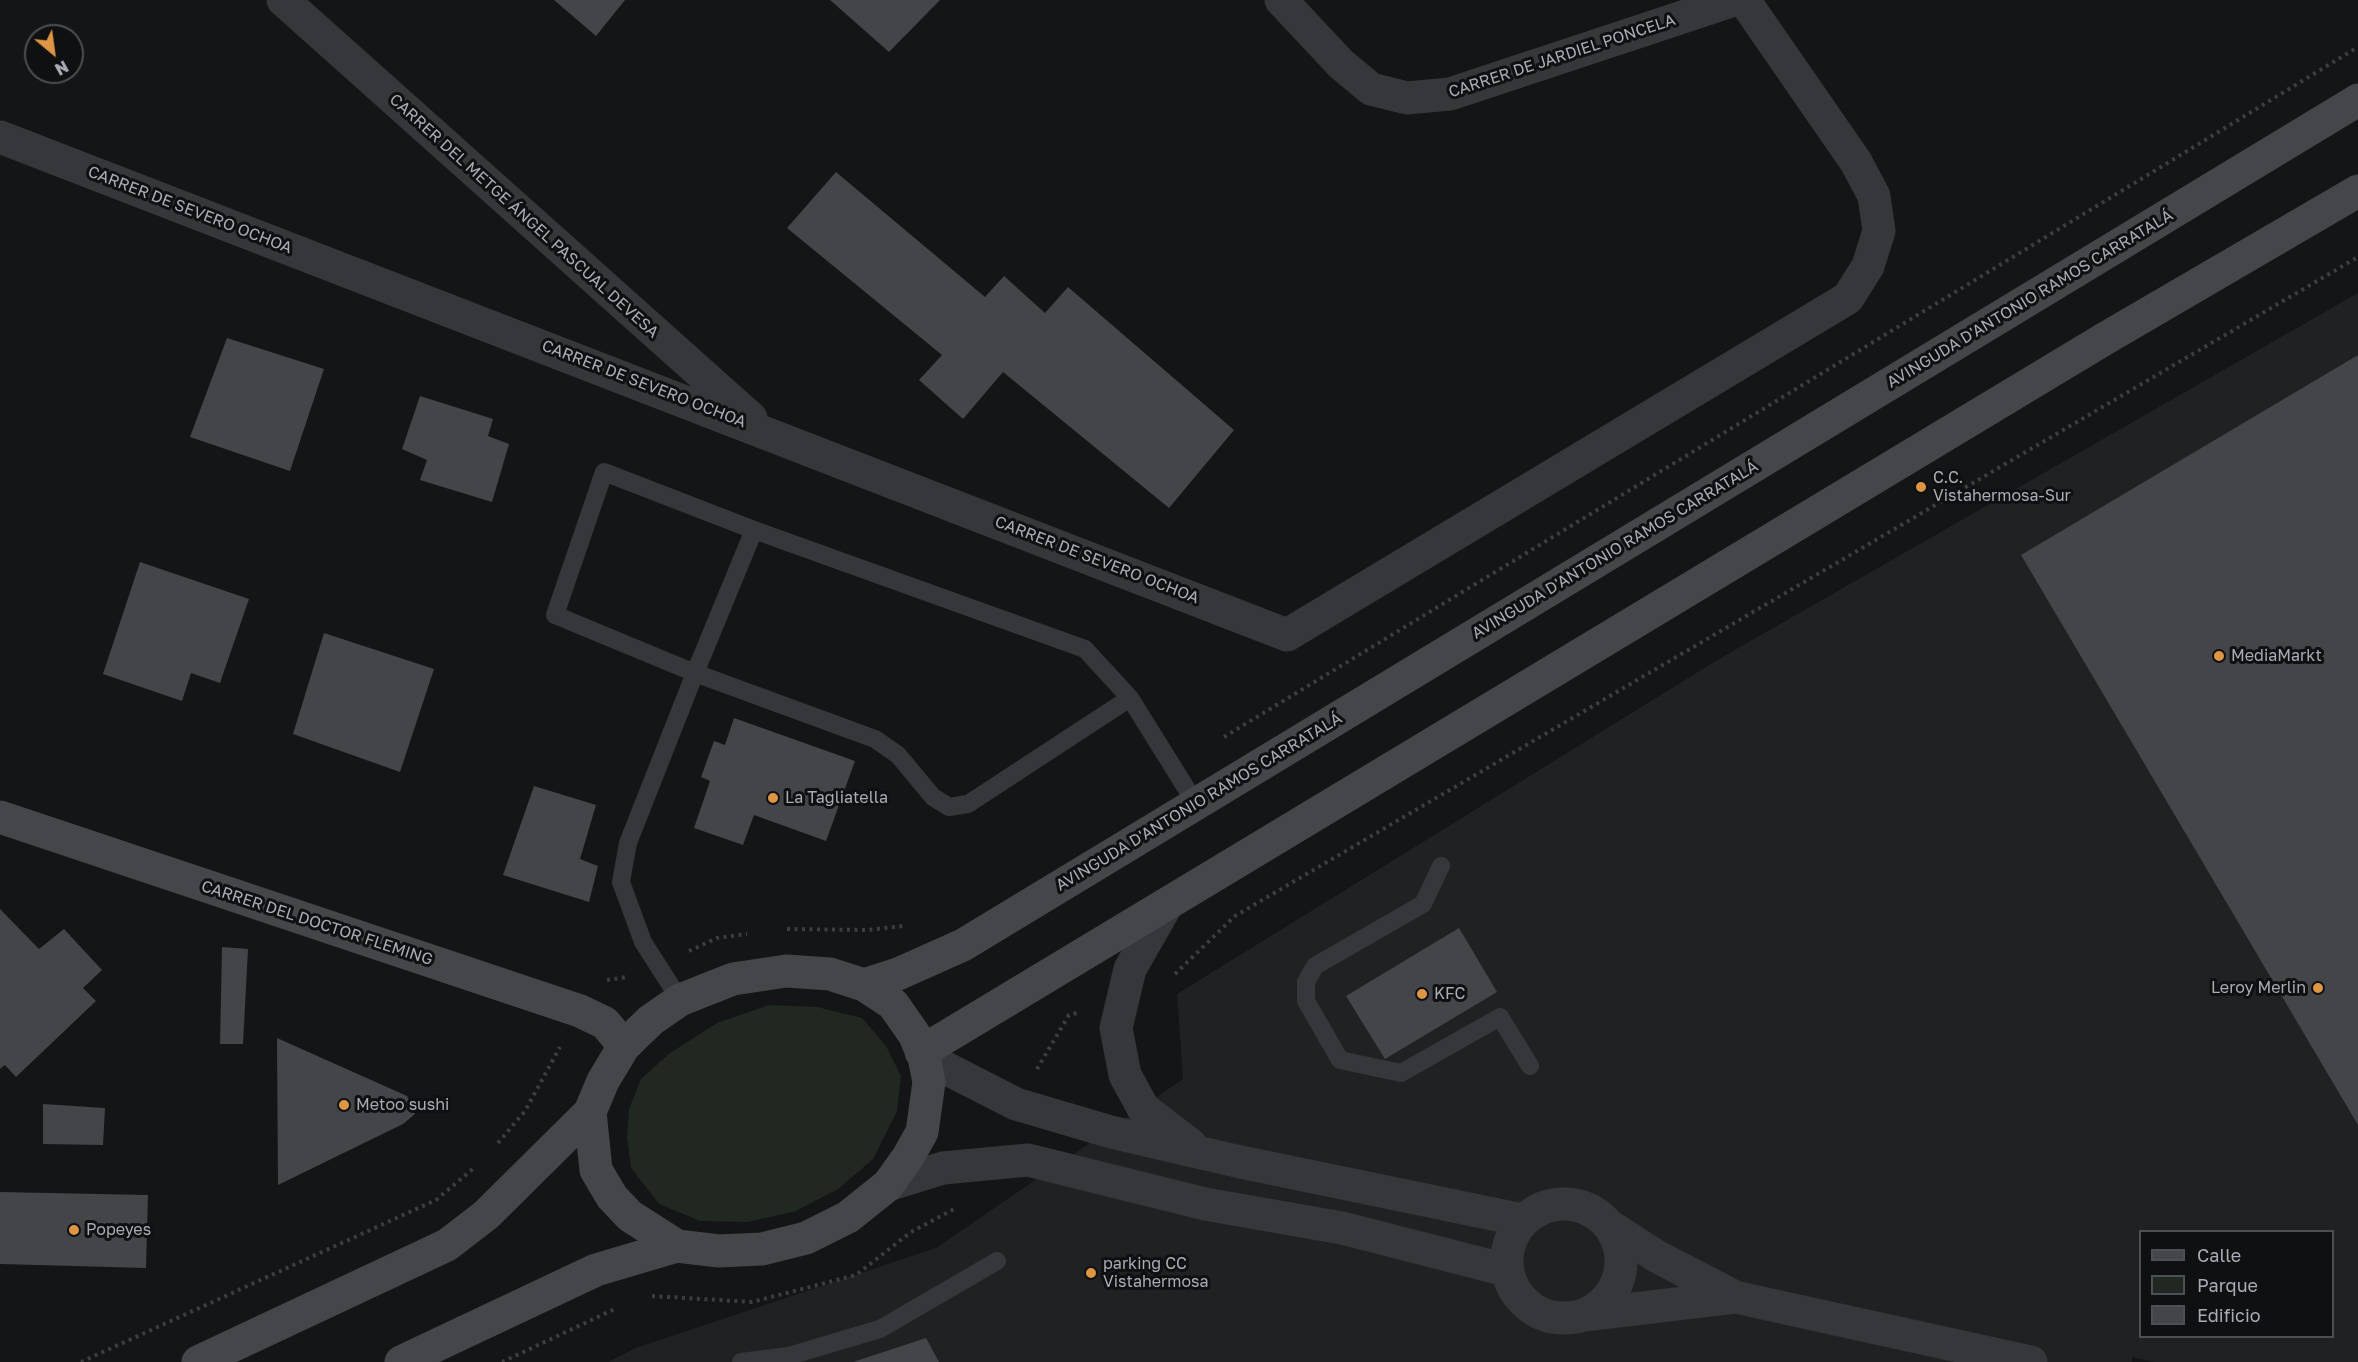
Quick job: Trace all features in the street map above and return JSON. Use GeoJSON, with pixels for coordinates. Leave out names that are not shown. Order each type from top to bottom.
{"type":"FeatureCollection","features":[{"type":"Feature","properties":{"kind":"main road","name":"AVINGUDA D'ANTONIO RAMOS CARRATALÁ"},"geometry":{"type":"LineString","coordinates":[[864,985],[898,974],[963,945],[2358,100]]}},
{"type":"Feature","properties":{"kind":"main road"},"geometry":{"type":"LineString","coordinates":[[923,1055],[2106,338],[2358,191]]}},
{"type":"Feature","properties":{"kind":"main road","name":"CARRER DEL DOCTOR FLEMING"},"geometry":{"type":"LineString","coordinates":[[0,817],[580,1011],[605,1023],[624,1046]]}},
{"type":"Feature","properties":{"kind":"main road"},"geometry":{"type":"LineString","coordinates":[[198,1362],[447,1245],[486,1215],[590,1112],[603,1081],[624,1046],[651,1020],[680,1000],[733,979],[786,971],[830,974],[864,985],[892,1004],[914,1034],[923,1055],[929,1082],[922,1132],[888,1185],[848,1217],[806,1238],[762,1249],[719,1251],[677,1246],[596,1270],[401,1362]]}},
{"type":"Feature","properties":{"kind":"main road"},"geometry":{"type":"LineString","coordinates":[[590,1112],[596,1170],[612,1197],[630,1216],[677,1246]]}},
{"type":"Feature","properties":{"kind":"street","name":"CARRER DEL METGE ÁNGEL PASCUAL DEVESA"},"geometry":{"type":"LineString","coordinates":[[283,0],[765,431]]}},
{"type":"Feature","properties":{"kind":"street","name":"CARRER DE JARDIEL PONCELA"},"geometry":{"type":"LineString","coordinates":[[1281,0],[1341,64],[1371,89],[1407,98],[1450,94],[1734,0]]}},
{"type":"Feature","properties":{"kind":"street","name":"CARRER DE SEVERO OCHOA"},"geometry":{"type":"LineString","coordinates":[[0,137],[1287,634],[1848,298],[1868,266],[1879,231],[1874,196],[1856,162],[1744,0]]}},
{"type":"Feature","properties":{"kind":"street"},"geometry":{"type":"LineString","coordinates":[[1166,906],[1130,969],[1116,1028],[1125,1075],[1143,1108],[1169,1131],[1205,1154]]}},
{"type":"Feature","properties":{"kind":"street"},"geometry":{"type":"LineString","coordinates":[[923,1055],[1016,1104],[1111,1132],[1205,1154],[1522,1220]]}},
{"type":"Feature","properties":{"kind":"street"},"geometry":{"type":"LineString","coordinates":[[888,1185],[943,1168],[1028,1160],[1205,1204],[1342,1228],[1506,1270]]}},
{"type":"Feature","properties":{"kind":"street"},"geometry":{"type":"LineString","coordinates":[[1735,1297],[1566,1318],[1547,1317],[1529,1307],[1514,1291],[1506,1270],[1508,1244],[1522,1220],[1538,1209],[1557,1203],[1580,1205],[1599,1215],[1610,1226],[1656,1256],[1735,1297],[2031,1362]]}},
{"type":"Feature","properties":{"kind":"street"},"geometry":{"type":"LineString","coordinates":[[1584,1315],[1602,1304],[1615,1287],[1618,1277],[1621,1266],[1619,1245],[1610,1226]]}},
{"type":"Feature","properties":{"kind":"lane"},"geometry":{"type":"LineString","coordinates":[[1130,698],[968,804],[950,807],[933,796],[898,755],[875,739],[695,673],[555,615],[604,472],[754,530],[1085,649],[1130,698],[1196,804]]}},
{"type":"Feature","properties":{"kind":"lane"},"geometry":{"type":"LineString","coordinates":[[680,1000],[643,942],[621,882],[628,843],[754,530]]}},
{"type":"Feature","properties":{"kind":"lane"},"geometry":{"type":"LineString","coordinates":[[1441,866],[1423,904],[1315,966],[1306,982],[1306,1001],[1340,1060],[1401,1073],[1500,1017],[1530,1066]]}},
{"type":"Feature","properties":{"kind":"lane"},"geometry":{"type":"LineString","coordinates":[[741,1362],[789,1356],[880,1329],[997,1261]]}},
{"type":"Feature","properties":{"kind":"path"},"geometry":{"type":"LineString","coordinates":[[1174,767],[2358,47]]}},
{"type":"Feature","properties":{"kind":"path"},"geometry":{"type":"LineString","coordinates":[[1121,1002],[1172,977],[1235,916],[2358,257]]}},
{"type":"Feature","properties":{"kind":"path"},"geometry":{"type":"LineString","coordinates":[[775,930],[867,930],[904,926],[913,922]]}},
{"type":"Feature","properties":{"kind":"path"},"geometry":{"type":"LineString","coordinates":[[496,1146],[525,1111],[595,982],[629,976],[717,938],[752,933]]}},
{"type":"Feature","properties":{"kind":"path"},"geometry":{"type":"LineString","coordinates":[[81,1362],[435,1200],[480,1162]]}},
{"type":"Feature","properties":{"kind":"shaded area"},"geometry":{"type":"Polygon","coordinates":[[[2358,293],[2358,1362],[2154,1362],[2132,1357],[2132,1362],[608,1362],[636,1348],[936,1248],[1183,1079],[1177,994],[1719,659],[2358,293]]]}},
{"type":"Feature","properties":{"kind":"green space"},"geometry":{"type":"Polygon","coordinates":[[[769,1005],[817,1007],[862,1018],[886,1046],[901,1076],[897,1111],[873,1159],[838,1189],[796,1211],[748,1222],[700,1221],[659,1204],[631,1168],[627,1137],[629,1109],[641,1079],[670,1053],[717,1023],[769,1005]]]}},
{"type":"Feature","properties":{"kind":"building"},"geometry":{"type":"Polygon","coordinates":[[[554,0],[625,0],[596,36],[554,0]]]}},
{"type":"Feature","properties":{"kind":"building"},"geometry":{"type":"Polygon","coordinates":[[[830,0],[940,0],[889,52],[830,0]]]}},
{"type":"Feature","properties":{"kind":"building"},"geometry":{"type":"Polygon","coordinates":[[[836,172],[985,297],[1004,276],[1045,313],[1068,287],[1234,430],[1169,508],[1003,372],[963,419],[919,380],[942,355],[787,228],[836,172]]]}},
{"type":"Feature","properties":{"kind":"building"},"geometry":{"type":"Polygon","coordinates":[[[227,338],[324,369],[290,471],[190,437],[227,338]]]}},
{"type":"Feature","properties":{"kind":"building","name":"MediaMarkt"},"geometry":{"type":"Polygon","coordinates":[[[2358,355],[2358,1125],[2021,555],[2358,355]]]}},
{"type":"Feature","properties":{"kind":"building"},"geometry":{"type":"Polygon","coordinates":[[[420,396],[493,419],[488,436],[509,444],[492,502],[420,480],[427,460],[402,449],[420,396]]]}},
{"type":"Feature","properties":{"kind":"building"},"geometry":{"type":"Polygon","coordinates":[[[140,562],[249,599],[220,683],[191,673],[182,701],[103,674],[140,562]]]}},
{"type":"Feature","properties":{"kind":"building"},"geometry":{"type":"Polygon","coordinates":[[[324,633],[434,669],[400,772],[293,734],[324,633]]]}},
{"type":"Feature","properties":{"kind":"building","name":"La Tagliatella"},"geometry":{"type":"Polygon","coordinates":[[[734,718],[855,761],[826,841],[754,815],[743,845],[694,828],[710,781],[701,777],[714,741],[725,745],[734,718]]]}},
{"type":"Feature","properties":{"kind":"building"},"geometry":{"type":"Polygon","coordinates":[[[534,786],[596,805],[580,859],[598,866],[589,902],[503,875],[534,786]]]}},
{"type":"Feature","properties":{"kind":"building"},"geometry":{"type":"Polygon","coordinates":[[[0,909],[39,949],[64,929],[102,970],[83,988],[96,1001],[16,1077],[5,1065],[0,1069],[0,909]]]}},
{"type":"Feature","properties":{"kind":"building","name":"KFC"},"geometry":{"type":"Polygon","coordinates":[[[1459,928],[1497,992],[1385,1059],[1346,996],[1459,928]]]}},
{"type":"Feature","properties":{"kind":"building"},"geometry":{"type":"Polygon","coordinates":[[[222,947],[248,949],[243,1044],[220,1044],[222,947]]]}},
{"type":"Feature","properties":{"kind":"building","name":"Metoo sushi"},"geometry":{"type":"Polygon","coordinates":[[[277,1038],[407,1096],[415,1114],[403,1124],[278,1185],[277,1038]]]}},
{"type":"Feature","properties":{"kind":"building"},"geometry":{"type":"Polygon","coordinates":[[[43,1104],[105,1108],[103,1145],[43,1144],[43,1104]]]}},
{"type":"Feature","properties":{"kind":"building","name":"Popeyes"},"geometry":{"type":"Polygon","coordinates":[[[0,1192],[148,1195],[146,1268],[0,1264],[0,1192]]]}},
{"type":"Feature","properties":{"kind":"building"},"geometry":{"type":"Polygon","coordinates":[[[926,1338],[939,1362],[853,1362],[926,1338]]]}},
{"type":"Feature","properties":{"kind":"place","name":"C.C. Vistahermosa-Sur"},"geometry":{"type":"Point","coordinates":[1921,487]}},
{"type":"Feature","properties":{"kind":"place","name":"MediaMarkt"},"geometry":{"type":"Point","coordinates":[2219,656]}},
{"type":"Feature","properties":{"kind":"place","name":"La Tagliatella"},"geometry":{"type":"Point","coordinates":[773,798]}},
{"type":"Feature","properties":{"kind":"place","name":"Leroy Merlin"},"geometry":{"type":"Point","coordinates":[2318,988]}},
{"type":"Feature","properties":{"kind":"place","name":"KFC"},"geometry":{"type":"Point","coordinates":[1422,994]}},
{"type":"Feature","properties":{"kind":"place","name":"Metoo sushi"},"geometry":{"type":"Point","coordinates":[344,1105]}},
{"type":"Feature","properties":{"kind":"place","name":"Popeyes"},"geometry":{"type":"Point","coordinates":[74,1230]}},
{"type":"Feature","properties":{"kind":"place","name":"parking CC Vistahermosa"},"geometry":{"type":"Point","coordinates":[1091,1273]}}]}
